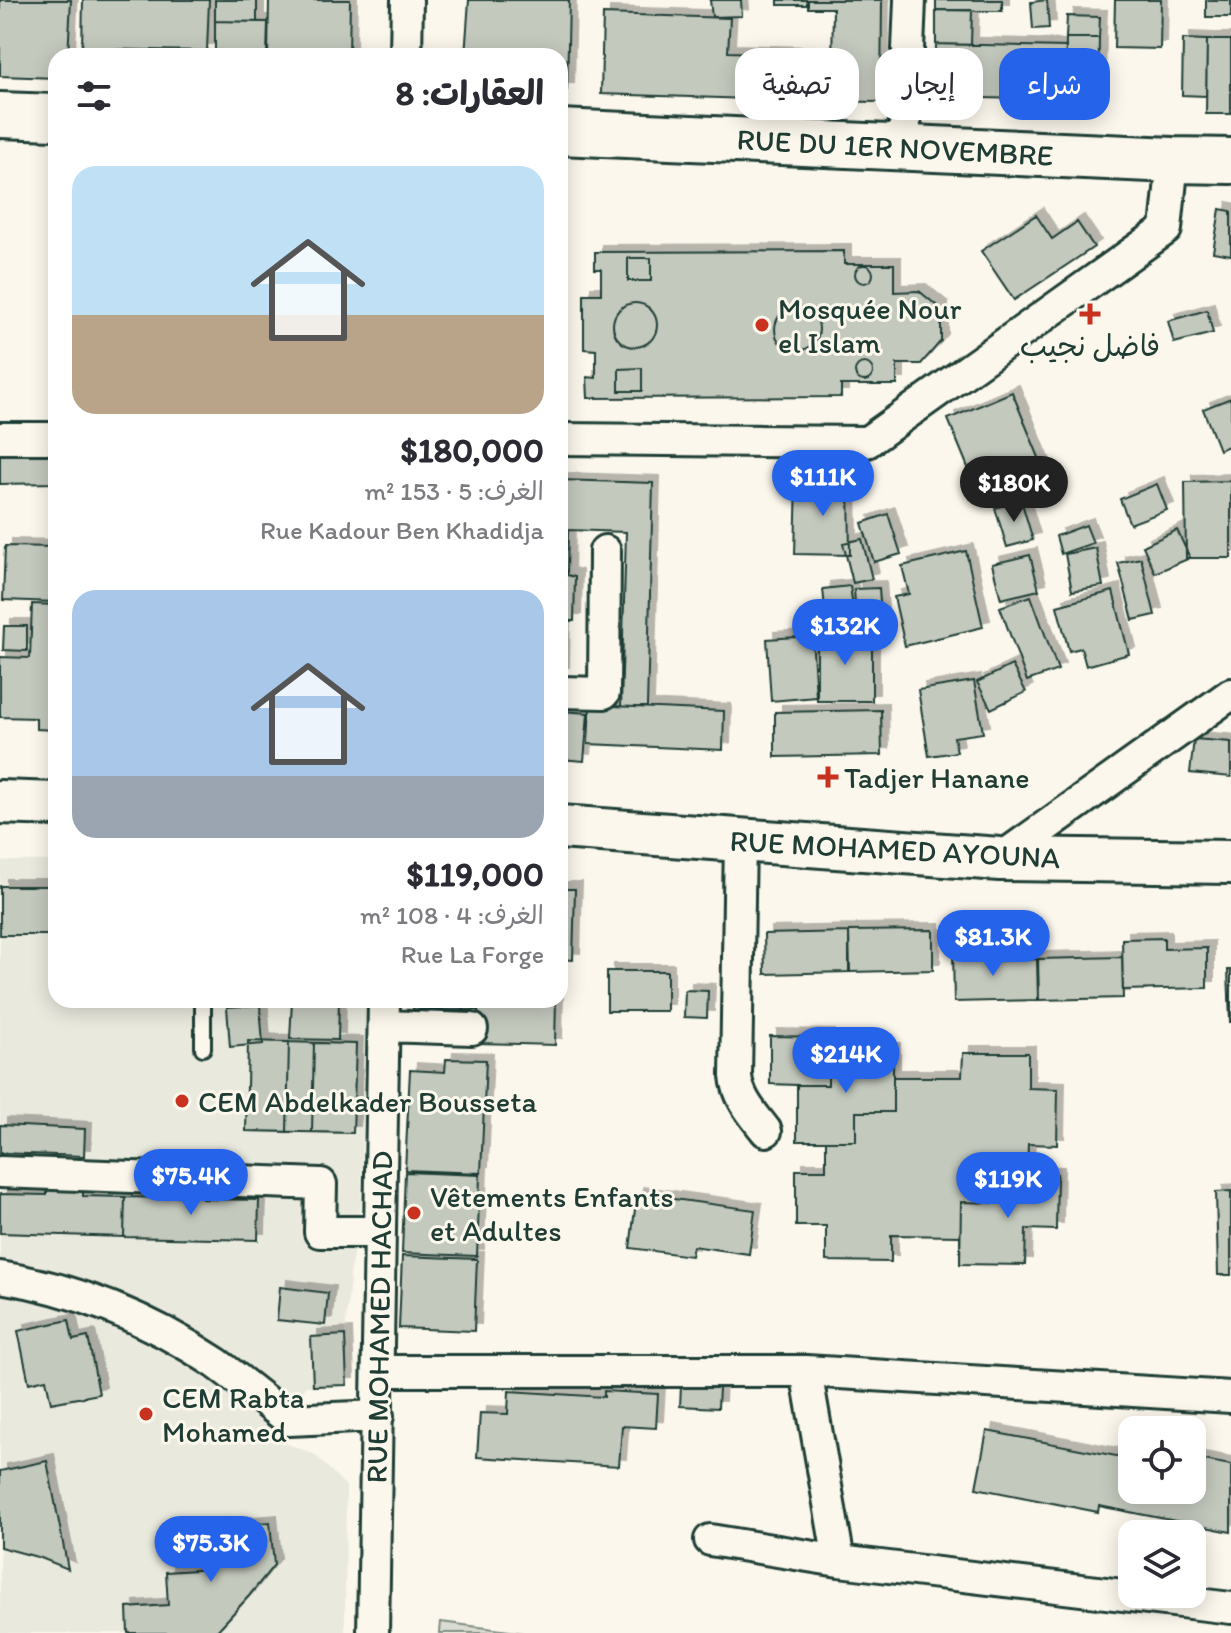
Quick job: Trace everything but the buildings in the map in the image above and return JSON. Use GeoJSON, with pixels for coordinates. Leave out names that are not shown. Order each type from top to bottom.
{"type":"FeatureCollection","features":[{"type":"Feature","properties":{"kind":"main road"},"geometry":{"type":"LineString","coordinates":[[0,115],[48,117]]}},
{"type":"Feature","properties":{"kind":"main road","name":"RUE DU 1ER NOVEMBRE"},"geometry":{"type":"LineString","coordinates":[[568,132],[1231,161]]}},
{"type":"Feature","properties":{"kind":"main road"},"geometry":{"type":"LineString","coordinates":[[0,802],[48,804]]}},
{"type":"Feature","properties":{"kind":"main road","name":"RUE MOHAMED AYOUNA"},"geometry":{"type":"LineString","coordinates":[[568,828],[1000,859],[1231,862]]}},
{"type":"Feature","properties":{"kind":"street"},"geometry":{"type":"LineString","coordinates":[[406,48],[407,0]]}},
{"type":"Feature","properties":{"kind":"street"},"geometry":{"type":"LineString","coordinates":[[904,147],[910,0]]}},
{"type":"Feature","properties":{"kind":"street"},"geometry":{"type":"LineString","coordinates":[[568,439],[867,442],[1166,229],[1173,160]]}},
{"type":"Feature","properties":{"kind":"street"},"geometry":{"type":"LineString","coordinates":[[0,438],[48,438]]}},
{"type":"Feature","properties":{"kind":"street"},"geometry":{"type":"LineString","coordinates":[[568,692],[604,693],[605,551]]}},
{"type":"Feature","properties":{"kind":"street"},"geometry":{"type":"LineString","coordinates":[[1000,859],[1231,694]]}},
{"type":"Feature","properties":{"kind":"street"},"geometry":{"type":"LineString","coordinates":[[740,840],[736,1076],[743,1100],[766,1131]]}},
{"type":"Feature","properties":{"kind":"street"},"geometry":{"type":"LineString","coordinates":[[384,1013],[472,1029]]}},
{"type":"Feature","properties":{"kind":"street","name":"RUE MOHAMED HACHAD"},"geometry":{"type":"LineString","coordinates":[[373,1633],[384,1013]]}},
{"type":"Feature","properties":{"kind":"street"},"geometry":{"type":"LineString","coordinates":[[0,1172],[321,1184],[320,1232],[380,1232]]}},
{"type":"Feature","properties":{"kind":"street"},"geometry":{"type":"LineString","coordinates":[[0,1277],[85,1298],[153,1326],[216,1363],[289,1420],[378,1416]]}},
{"type":"Feature","properties":{"kind":"street"},"geometry":{"type":"LineString","coordinates":[[378,1371],[806,1371],[1231,1397]]}},
{"type":"Feature","properties":{"kind":"street"},"geometry":{"type":"LineString","coordinates":[[806,1371],[839,1561]]}},
{"type":"Feature","properties":{"kind":"street"},"geometry":{"type":"LineString","coordinates":[[710,1540],[839,1561],[1231,1608]]}},
{"type":"Feature","properties":{"kind":"lane"},"geometry":{"type":"LineString","coordinates":[[203,1008],[203,1048]]}},
{"type":"Feature","properties":{"kind":"shaded area"},"geometry":{"type":"Polygon","coordinates":[[[0,861],[48,861],[48,1008],[366,1008],[361,1202],[345,1335],[347,1385],[306,1386],[280,1441],[314,1454],[346,1486],[345,1633],[0,1633],[0,861]]]}},
{"type":"Feature","properties":{"kind":"shaded area"},"geometry":{"type":"Polygon","coordinates":[[[441,1622],[524,1633],[440,1633],[441,1622]]]}},
{"type":"Feature","properties":{"kind":"place","name":"فاضل نجيب"},"geometry":{"type":"Point","coordinates":[1090,314]}},
{"type":"Feature","properties":{"kind":"place","name":"Mosquée Nour el Islam"},"geometry":{"type":"Point","coordinates":[762,325]}},
{"type":"Feature","properties":{"kind":"place","name":"Tadjer Hanane"},"geometry":{"type":"Point","coordinates":[828,777]}},
{"type":"Feature","properties":{"kind":"place","name":"CEM Abdelkader Bousseta"},"geometry":{"type":"Point","coordinates":[182,1101]}},
{"type":"Feature","properties":{"kind":"place","name":"Vêtements Enfants et Adultes"},"geometry":{"type":"Point","coordinates":[414,1213]}},
{"type":"Feature","properties":{"kind":"place","name":"CEM Rabta Mohamed"},"geometry":{"type":"Point","coordinates":[146,1414]}}]}
